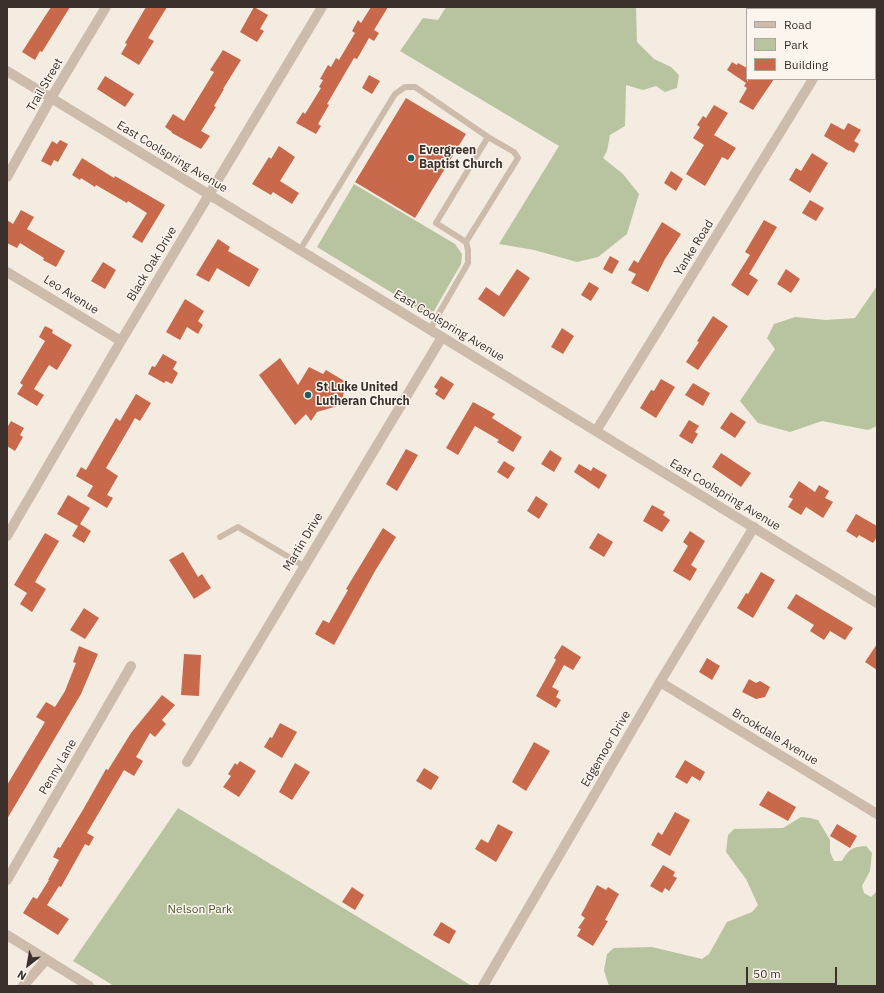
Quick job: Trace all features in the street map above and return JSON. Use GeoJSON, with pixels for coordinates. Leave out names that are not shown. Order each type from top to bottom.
{"type":"FeatureCollection","features":[{"type":"Feature","properties":{"kind":"street","name":"Trail Street"},"geometry":{"type":"LineString","coordinates":[[7,177],[51,98],[106,7]]}},
{"type":"Feature","properties":{"kind":"street","name":"Black Oak Drive"},"geometry":{"type":"LineString","coordinates":[[7,536],[120,341],[322,7]]}},
{"type":"Feature","properties":{"kind":"street","name":"East Coolspring Avenue"},"geometry":{"type":"LineString","coordinates":[[7,71],[877,603]]}},
{"type":"Feature","properties":{"kind":"street","name":"Yanke Road"},"geometry":{"type":"LineString","coordinates":[[596,431],[812,80]]}},
{"type":"Feature","properties":{"kind":"street","name":"Leo Avenue"},"geometry":{"type":"LineString","coordinates":[[7,272],[120,341]]}},
{"type":"Feature","properties":{"kind":"street","name":"Martin Drive"},"geometry":{"type":"LineString","coordinates":[[187,762],[442,336]]}},
{"type":"Feature","properties":{"kind":"street","name":"Edgemoor Drive"},"geometry":{"type":"LineString","coordinates":[[483,986],[660,682],[754,527]]}},
{"type":"Feature","properties":{"kind":"street","name":"Penny Lane"},"geometry":{"type":"LineString","coordinates":[[7,880],[131,666]]}},
{"type":"Feature","properties":{"kind":"street","name":"Brookdale Avenue"},"geometry":{"type":"LineString","coordinates":[[660,682],[877,814]]}},
{"type":"Feature","properties":{"kind":"street"},"geometry":{"type":"LineString","coordinates":[[7,935],[90,986]]}},
{"type":"Feature","properties":{"kind":"street"},"geometry":{"type":"LineString","coordinates":[[23,986],[46,960]]}},
{"type":"Feature","properties":{"kind":"lane"},"geometry":{"type":"LineString","coordinates":[[300,250],[395,94],[404,87],[415,87],[488,137],[514,152],[518,158],[466,242]]}},
{"type":"Feature","properties":{"kind":"lane"},"geometry":{"type":"LineString","coordinates":[[430,329],[468,263],[468,250],[466,242],[436,223],[488,137]]}},
{"type":"Feature","properties":{"kind":"lane"},"geometry":{"type":"LineString","coordinates":[[220,536],[238,527],[304,566]]}},
{"type":"Feature","properties":{"kind":"green space"},"geometry":{"type":"Polygon","coordinates":[[[446,7],[636,7],[637,42],[654,59],[671,67],[679,75],[677,88],[665,92],[656,86],[643,90],[626,85],[625,126],[610,135],[607,151],[603,158],[623,174],[639,194],[627,234],[598,257],[577,262],[534,250],[499,244],[559,146],[400,51],[423,18],[438,20],[446,7]]]}},
{"type":"Feature","properties":{"kind":"green space"},"geometry":{"type":"Polygon","coordinates":[[[354,184],[455,244],[462,254],[461,264],[434,311],[425,313],[317,247],[354,184]]]}},
{"type":"Feature","properties":{"kind":"green space"},"geometry":{"type":"Polygon","coordinates":[[[877,286],[877,426],[868,430],[822,421],[790,432],[758,423],[740,401],[775,349],[767,338],[774,324],[795,317],[826,320],[855,318],[877,286]]]}},
{"type":"Feature","properties":{"kind":"green space","name":"Nelson Park"},"geometry":{"type":"Polygon","coordinates":[[[178,808],[472,986],[114,986],[73,961],[178,808]]]}},
{"type":"Feature","properties":{"kind":"green space"},"geometry":{"type":"Polygon","coordinates":[[[801,817],[818,820],[830,840],[830,852],[834,861],[842,861],[851,849],[857,847],[866,846],[872,853],[870,871],[862,886],[864,893],[871,897],[877,891],[877,986],[609,986],[604,970],[607,954],[614,948],[652,947],[702,959],[709,954],[727,922],[752,912],[758,905],[746,879],[726,852],[728,835],[734,829],[783,828],[801,817]]]}},
{"type":"Feature","properties":{"kind":"building"},"geometry":{"type":"Polygon","coordinates":[[[51,7],[70,7],[42,52],[40,51],[35,60],[22,52],[51,7]]]}},
{"type":"Feature","properties":{"kind":"building"},"geometry":{"type":"Polygon","coordinates":[[[146,7],[167,7],[148,38],[154,41],[139,65],[121,54],[127,44],[125,43],[146,7]]]}},
{"type":"Feature","properties":{"kind":"building"},"geometry":{"type":"Polygon","coordinates":[[[254,7],[268,15],[260,29],[264,31],[257,42],[240,32],[254,7]]]}},
{"type":"Feature","properties":{"kind":"building"},"geometry":{"type":"Polygon","coordinates":[[[371,7],[388,7],[374,30],[379,33],[374,41],[369,38],[357,59],[354,58],[327,104],[329,105],[318,124],[321,126],[316,134],[296,123],[303,112],[305,114],[321,88],[319,87],[323,80],[320,79],[328,65],[331,67],[336,58],[339,60],[355,33],[352,31],[358,20],[361,23],[371,7]]]}},
{"type":"Feature","properties":{"kind":"building"},"geometry":{"type":"Polygon","coordinates":[[[223,50],[241,60],[223,89],[214,106],[216,107],[201,131],[210,136],[201,149],[172,133],[165,127],[173,114],[184,121],[214,72],[210,70],[223,50]]]}},
{"type":"Feature","properties":{"kind":"building"},"geometry":{"type":"Polygon","coordinates":[[[732,62],[737,65],[738,63],[746,67],[747,82],[748,80],[773,80],[753,110],[739,102],[747,88],[744,86],[746,83],[727,70],[732,62]]]}},
{"type":"Feature","properties":{"kind":"building"},"geometry":{"type":"Polygon","coordinates":[[[369,75],[380,81],[372,94],[362,88],[369,75]]]}},
{"type":"Feature","properties":{"kind":"building"},"geometry":{"type":"Polygon","coordinates":[[[105,76],[134,94],[125,107],[97,89],[105,76]]]}},
{"type":"Feature","properties":{"kind":"building","name":"Evergreen Baptist Church"},"geometry":{"type":"Polygon","coordinates":[[[406,98],[466,134],[415,218],[355,182],[406,98]]]}},
{"type":"Feature","properties":{"kind":"building"},"geometry":{"type":"Polygon","coordinates":[[[714,105],[728,113],[714,135],[736,148],[728,160],[722,157],[705,186],[686,174],[704,145],[693,138],[700,127],[697,125],[703,116],[706,118],[714,105]]]}},
{"type":"Feature","properties":{"kind":"building"},"geometry":{"type":"Polygon","coordinates":[[[831,123],[844,130],[848,123],[861,130],[854,141],[859,144],[854,153],[824,136],[831,123]]]}},
{"type":"Feature","properties":{"kind":"building"},"geometry":{"type":"Polygon","coordinates":[[[60,140],[68,144],[58,162],[54,160],[51,166],[41,161],[52,141],[57,144],[60,140]]]}},
{"type":"Feature","properties":{"kind":"building"},"geometry":{"type":"Polygon","coordinates":[[[279,146],[295,157],[280,181],[299,193],[292,204],[273,192],[271,195],[252,184],[269,157],[271,159],[279,146]]]}},
{"type":"Feature","properties":{"kind":"building"},"geometry":{"type":"Polygon","coordinates":[[[812,153],[828,163],[810,193],[789,180],[796,168],[801,171],[812,153]]]}},
{"type":"Feature","properties":{"kind":"building"},"geometry":{"type":"Polygon","coordinates":[[[82,158],[114,178],[115,176],[165,205],[142,243],[132,237],[147,213],[128,201],[127,203],[96,185],[95,187],[81,178],[80,180],[72,175],[82,158]]]}},
{"type":"Feature","properties":{"kind":"building"},"geometry":{"type":"Polygon","coordinates":[[[671,171],[683,179],[676,191],[664,183],[671,171]]]}},
{"type":"Feature","properties":{"kind":"building"},"geometry":{"type":"Polygon","coordinates":[[[810,200],[824,208],[816,221],[802,213],[810,200]]]}},
{"type":"Feature","properties":{"kind":"building"},"geometry":{"type":"Polygon","coordinates":[[[21,210],[34,217],[27,229],[65,251],[56,267],[43,260],[44,258],[20,243],[17,248],[7,243],[7,220],[13,224],[21,210]]]}},
{"type":"Feature","properties":{"kind":"building"},"geometry":{"type":"Polygon","coordinates":[[[764,220],[777,227],[749,274],[758,280],[748,296],[731,285],[750,255],[745,252],[764,220]]]}},
{"type":"Feature","properties":{"kind":"building"},"geometry":{"type":"Polygon","coordinates":[[[662,222],[681,234],[665,259],[648,292],[631,283],[636,274],[628,270],[634,260],[638,263],[662,222]]]}},
{"type":"Feature","properties":{"kind":"building"},"geometry":{"type":"Polygon","coordinates":[[[218,239],[230,247],[228,251],[259,269],[249,287],[217,268],[209,282],[196,275],[218,239]]]}},
{"type":"Feature","properties":{"kind":"building"},"geometry":{"type":"Polygon","coordinates":[[[610,256],[619,261],[612,274],[603,269],[610,256]]]}},
{"type":"Feature","properties":{"kind":"building"},"geometry":{"type":"Polygon","coordinates":[[[103,262],[116,270],[105,289],[91,281],[103,262]]]}},
{"type":"Feature","properties":{"kind":"building"},"geometry":{"type":"Polygon","coordinates":[[[517,269],[530,278],[504,317],[478,299],[486,287],[499,296],[517,269]]]}},
{"type":"Feature","properties":{"kind":"building"},"geometry":{"type":"Polygon","coordinates":[[[786,269],[800,279],[791,293],[777,284],[786,269]]]}},
{"type":"Feature","properties":{"kind":"building"},"geometry":{"type":"Polygon","coordinates":[[[589,282],[599,288],[591,301],[581,295],[589,282]]]}},
{"type":"Feature","properties":{"kind":"building"},"geometry":{"type":"Polygon","coordinates":[[[185,299],[204,311],[198,321],[203,325],[198,334],[187,327],[180,340],[166,332],[185,299]]]}},
{"type":"Feature","properties":{"kind":"building"},"geometry":{"type":"Polygon","coordinates":[[[713,316],[728,326],[698,370],[686,362],[713,316]]]}},
{"type":"Feature","properties":{"kind":"building"},"geometry":{"type":"Polygon","coordinates":[[[45,326],[53,330],[52,333],[72,345],[57,370],[49,365],[34,389],[44,395],[37,406],[17,394],[23,385],[20,383],[45,341],[39,337],[45,326]]]}},
{"type":"Feature","properties":{"kind":"building"},"geometry":{"type":"Polygon","coordinates":[[[562,328],[574,336],[563,354],[551,347],[562,328]]]}},
{"type":"Feature","properties":{"kind":"building"},"geometry":{"type":"Polygon","coordinates":[[[163,354],[177,362],[173,369],[178,373],[172,384],[166,381],[164,383],[148,374],[152,366],[155,367],[163,354]]]}},
{"type":"Feature","properties":{"kind":"building","name":"St Luke United Lutheran Church"},"geometry":{"type":"Polygon","coordinates":[[[280,358],[298,385],[309,367],[323,374],[326,370],[346,382],[341,405],[317,412],[311,421],[306,414],[295,425],[259,375],[280,358]]]}},
{"type":"Feature","properties":{"kind":"building"},"geometry":{"type":"Polygon","coordinates":[[[441,376],[454,384],[444,400],[435,394],[438,390],[434,387],[441,376]]]}},
{"type":"Feature","properties":{"kind":"building"},"geometry":{"type":"Polygon","coordinates":[[[661,379],[675,387],[656,418],[640,408],[651,390],[654,391],[661,379]]]}},
{"type":"Feature","properties":{"kind":"building"},"geometry":{"type":"Polygon","coordinates":[[[693,383],[710,393],[703,406],[685,395],[693,383]]]}},
{"type":"Feature","properties":{"kind":"building"},"geometry":{"type":"Polygon","coordinates":[[[136,394],[151,403],[140,421],[135,418],[106,468],[118,476],[107,495],[113,498],[107,508],[87,496],[93,486],[76,476],[81,467],[86,470],[116,418],[120,421],[136,394]]]}},
{"type":"Feature","properties":{"kind":"building"},"geometry":{"type":"Polygon","coordinates":[[[473,402],[495,414],[492,418],[522,437],[513,452],[497,442],[499,440],[475,426],[458,455],[446,448],[473,402]]]}},
{"type":"Feature","properties":{"kind":"building"},"geometry":{"type":"Polygon","coordinates":[[[731,412],[746,422],[735,438],[720,428],[731,412]]]}},
{"type":"Feature","properties":{"kind":"building"},"geometry":{"type":"Polygon","coordinates":[[[689,420],[699,426],[695,432],[698,434],[692,444],[679,436],[689,420]]]}},
{"type":"Feature","properties":{"kind":"building"},"geometry":{"type":"Polygon","coordinates":[[[11,421],[24,428],[20,435],[23,437],[15,451],[7,446],[7,428],[11,421]]]}},
{"type":"Feature","properties":{"kind":"building"},"geometry":{"type":"Polygon","coordinates":[[[406,449],[418,455],[397,491],[386,484],[406,449]]]}},
{"type":"Feature","properties":{"kind":"building"},"geometry":{"type":"Polygon","coordinates":[[[550,450],[562,458],[554,472],[541,464],[550,450]]]}},
{"type":"Feature","properties":{"kind":"building"},"geometry":{"type":"Polygon","coordinates":[[[721,453],[751,473],[741,487],[712,467],[721,453]]]}},
{"type":"Feature","properties":{"kind":"building"},"geometry":{"type":"Polygon","coordinates":[[[504,461],[515,468],[508,479],[497,472],[504,461]]]}},
{"type":"Feature","properties":{"kind":"building"},"geometry":{"type":"Polygon","coordinates":[[[579,464],[591,471],[593,467],[607,475],[599,489],[574,472],[579,464]]]}},
{"type":"Feature","properties":{"kind":"building"},"geometry":{"type":"Polygon","coordinates":[[[799,481],[815,492],[819,485],[829,491],[825,498],[833,502],[823,518],[806,507],[801,515],[788,507],[793,499],[789,497],[799,481]]]}},
{"type":"Feature","properties":{"kind":"building"},"geometry":{"type":"Polygon","coordinates":[[[68,495],[90,508],[80,524],[91,531],[84,543],[72,536],[78,526],[57,514],[68,495]]]}},
{"type":"Feature","properties":{"kind":"building"},"geometry":{"type":"Polygon","coordinates":[[[536,496],[548,504],[539,519],[527,511],[536,496]]]}},
{"type":"Feature","properties":{"kind":"building"},"geometry":{"type":"Polygon","coordinates":[[[652,505],[665,512],[663,515],[670,520],[662,532],[643,521],[652,505]]]}},
{"type":"Feature","properties":{"kind":"building"},"geometry":{"type":"Polygon","coordinates":[[[856,514],[877,526],[877,537],[873,543],[859,535],[857,538],[846,531],[856,514]]]}},
{"type":"Feature","properties":{"kind":"building"},"geometry":{"type":"Polygon","coordinates":[[[383,528],[396,537],[375,571],[334,645],[315,634],[323,620],[329,623],[348,590],[346,589],[383,528]]]}},
{"type":"Feature","properties":{"kind":"building"},"geometry":{"type":"Polygon","coordinates":[[[690,531],[705,541],[691,565],[697,569],[690,581],[673,571],[688,546],[683,542],[690,531]]]}},
{"type":"Feature","properties":{"kind":"building"},"geometry":{"type":"Polygon","coordinates":[[[45,533],[59,541],[35,582],[46,589],[32,612],[20,604],[27,593],[14,585],[45,533]]]}},
{"type":"Feature","properties":{"kind":"building"},"geometry":{"type":"Polygon","coordinates":[[[598,533],[613,542],[604,557],[589,548],[598,533]]]}},
{"type":"Feature","properties":{"kind":"building"},"geometry":{"type":"Polygon","coordinates":[[[183,552],[198,577],[202,574],[211,588],[194,599],[169,560],[183,552]]]}},
{"type":"Feature","properties":{"kind":"building"},"geometry":{"type":"Polygon","coordinates":[[[761,572],[775,580],[753,618],[737,608],[746,593],[748,594],[761,572]]]}},
{"type":"Feature","properties":{"kind":"building"},"geometry":{"type":"Polygon","coordinates":[[[796,594],[853,628],[845,640],[830,631],[824,640],[810,631],[814,625],[787,608],[796,594]]]}},
{"type":"Feature","properties":{"kind":"building"},"geometry":{"type":"Polygon","coordinates":[[[84,608],[99,618],[85,639],[70,630],[84,608]]]}},
{"type":"Feature","properties":{"kind":"building"},"geometry":{"type":"Polygon","coordinates":[[[877,644],[877,670],[865,662],[877,644]]]}},
{"type":"Feature","properties":{"kind":"building"},"geometry":{"type":"Polygon","coordinates":[[[562,645],[581,657],[573,670],[564,665],[552,687],[559,691],[556,697],[561,700],[556,708],[536,696],[556,660],[554,658],[562,645]]]}},
{"type":"Feature","properties":{"kind":"building"},"geometry":{"type":"Polygon","coordinates":[[[79,646],[98,654],[81,694],[7,819],[7,785],[45,722],[36,717],[46,702],[55,707],[65,691],[76,663],[73,662],[79,646]]]}},
{"type":"Feature","properties":{"kind":"building"},"geometry":{"type":"Polygon","coordinates":[[[184,654],[201,655],[199,696],[181,695],[184,654]]]}},
{"type":"Feature","properties":{"kind":"building"},"geometry":{"type":"Polygon","coordinates":[[[707,658],[720,666],[712,680],[699,672],[707,658]]]}},
{"type":"Feature","properties":{"kind":"building"},"geometry":{"type":"Polygon","coordinates":[[[749,679],[756,683],[760,681],[770,687],[765,697],[756,699],[742,692],[749,679]]]}},
{"type":"Feature","properties":{"kind":"building"},"geometry":{"type":"Polygon","coordinates":[[[162,695],[175,705],[162,720],[166,724],[155,737],[150,733],[136,757],[143,761],[134,776],[124,770],[87,833],[94,837],[89,846],[85,844],[61,887],[59,886],[47,905],[69,919],[58,935],[23,913],[33,897],[37,899],[49,880],[59,860],[53,857],[58,847],[60,848],[106,769],[108,770],[131,733],[162,695]]]}},
{"type":"Feature","properties":{"kind":"building"},"geometry":{"type":"Polygon","coordinates":[[[280,723],[297,732],[282,758],[264,747],[270,737],[272,738],[280,723]]]}},
{"type":"Feature","properties":{"kind":"building"},"geometry":{"type":"Polygon","coordinates":[[[534,742],[550,751],[526,791],[512,782],[534,742]]]}},
{"type":"Feature","properties":{"kind":"building"},"geometry":{"type":"Polygon","coordinates":[[[685,760],[705,772],[700,781],[692,776],[687,784],[675,777],[685,760]]]}},
{"type":"Feature","properties":{"kind":"building"},"geometry":{"type":"Polygon","coordinates":[[[240,761],[256,771],[239,797],[223,787],[231,776],[228,774],[235,763],[237,765],[240,761]]]}},
{"type":"Feature","properties":{"kind":"building"},"geometry":{"type":"Polygon","coordinates":[[[295,763],[310,772],[292,800],[279,792],[295,763]]]}},
{"type":"Feature","properties":{"kind":"building"},"geometry":{"type":"Polygon","coordinates":[[[424,768],[439,777],[431,790],[416,781],[424,768]]]}},
{"type":"Feature","properties":{"kind":"building"},"geometry":{"type":"Polygon","coordinates":[[[768,791],[796,807],[788,821],[759,805],[768,791]]]}},
{"type":"Feature","properties":{"kind":"building"},"geometry":{"type":"Polygon","coordinates":[[[675,812],[690,820],[670,856],[651,845],[658,832],[662,835],[675,812]]]}},
{"type":"Feature","properties":{"kind":"building"},"geometry":{"type":"Polygon","coordinates":[[[498,824],[513,832],[496,862],[475,849],[481,839],[488,843],[498,824]]]}},
{"type":"Feature","properties":{"kind":"building"},"geometry":{"type":"Polygon","coordinates":[[[837,824],[857,836],[850,848],[830,836],[837,824]]]}},
{"type":"Feature","properties":{"kind":"building"},"geometry":{"type":"Polygon","coordinates":[[[663,865],[675,872],[673,876],[677,878],[669,891],[665,888],[662,893],[650,886],[663,865]]]}},
{"type":"Feature","properties":{"kind":"building"},"geometry":{"type":"Polygon","coordinates":[[[597,885],[606,890],[608,887],[619,894],[605,920],[608,921],[593,946],[577,936],[581,929],[578,928],[585,918],[581,915],[597,885]]]}},
{"type":"Feature","properties":{"kind":"building"},"geometry":{"type":"Polygon","coordinates":[[[352,887],[364,895],[355,910],[342,902],[352,887]]]}},
{"type":"Feature","properties":{"kind":"building"},"geometry":{"type":"Polygon","coordinates":[[[441,922],[456,931],[449,944],[433,935],[441,922]]]}},
{"type":"Feature","properties":{"kind":"place","name":"Evergreen Baptist Church"},"geometry":{"type":"Point","coordinates":[411,158]}},
{"type":"Feature","properties":{"kind":"place","name":"St Luke United Lutheran Church"},"geometry":{"type":"Point","coordinates":[308,395]}}]}
